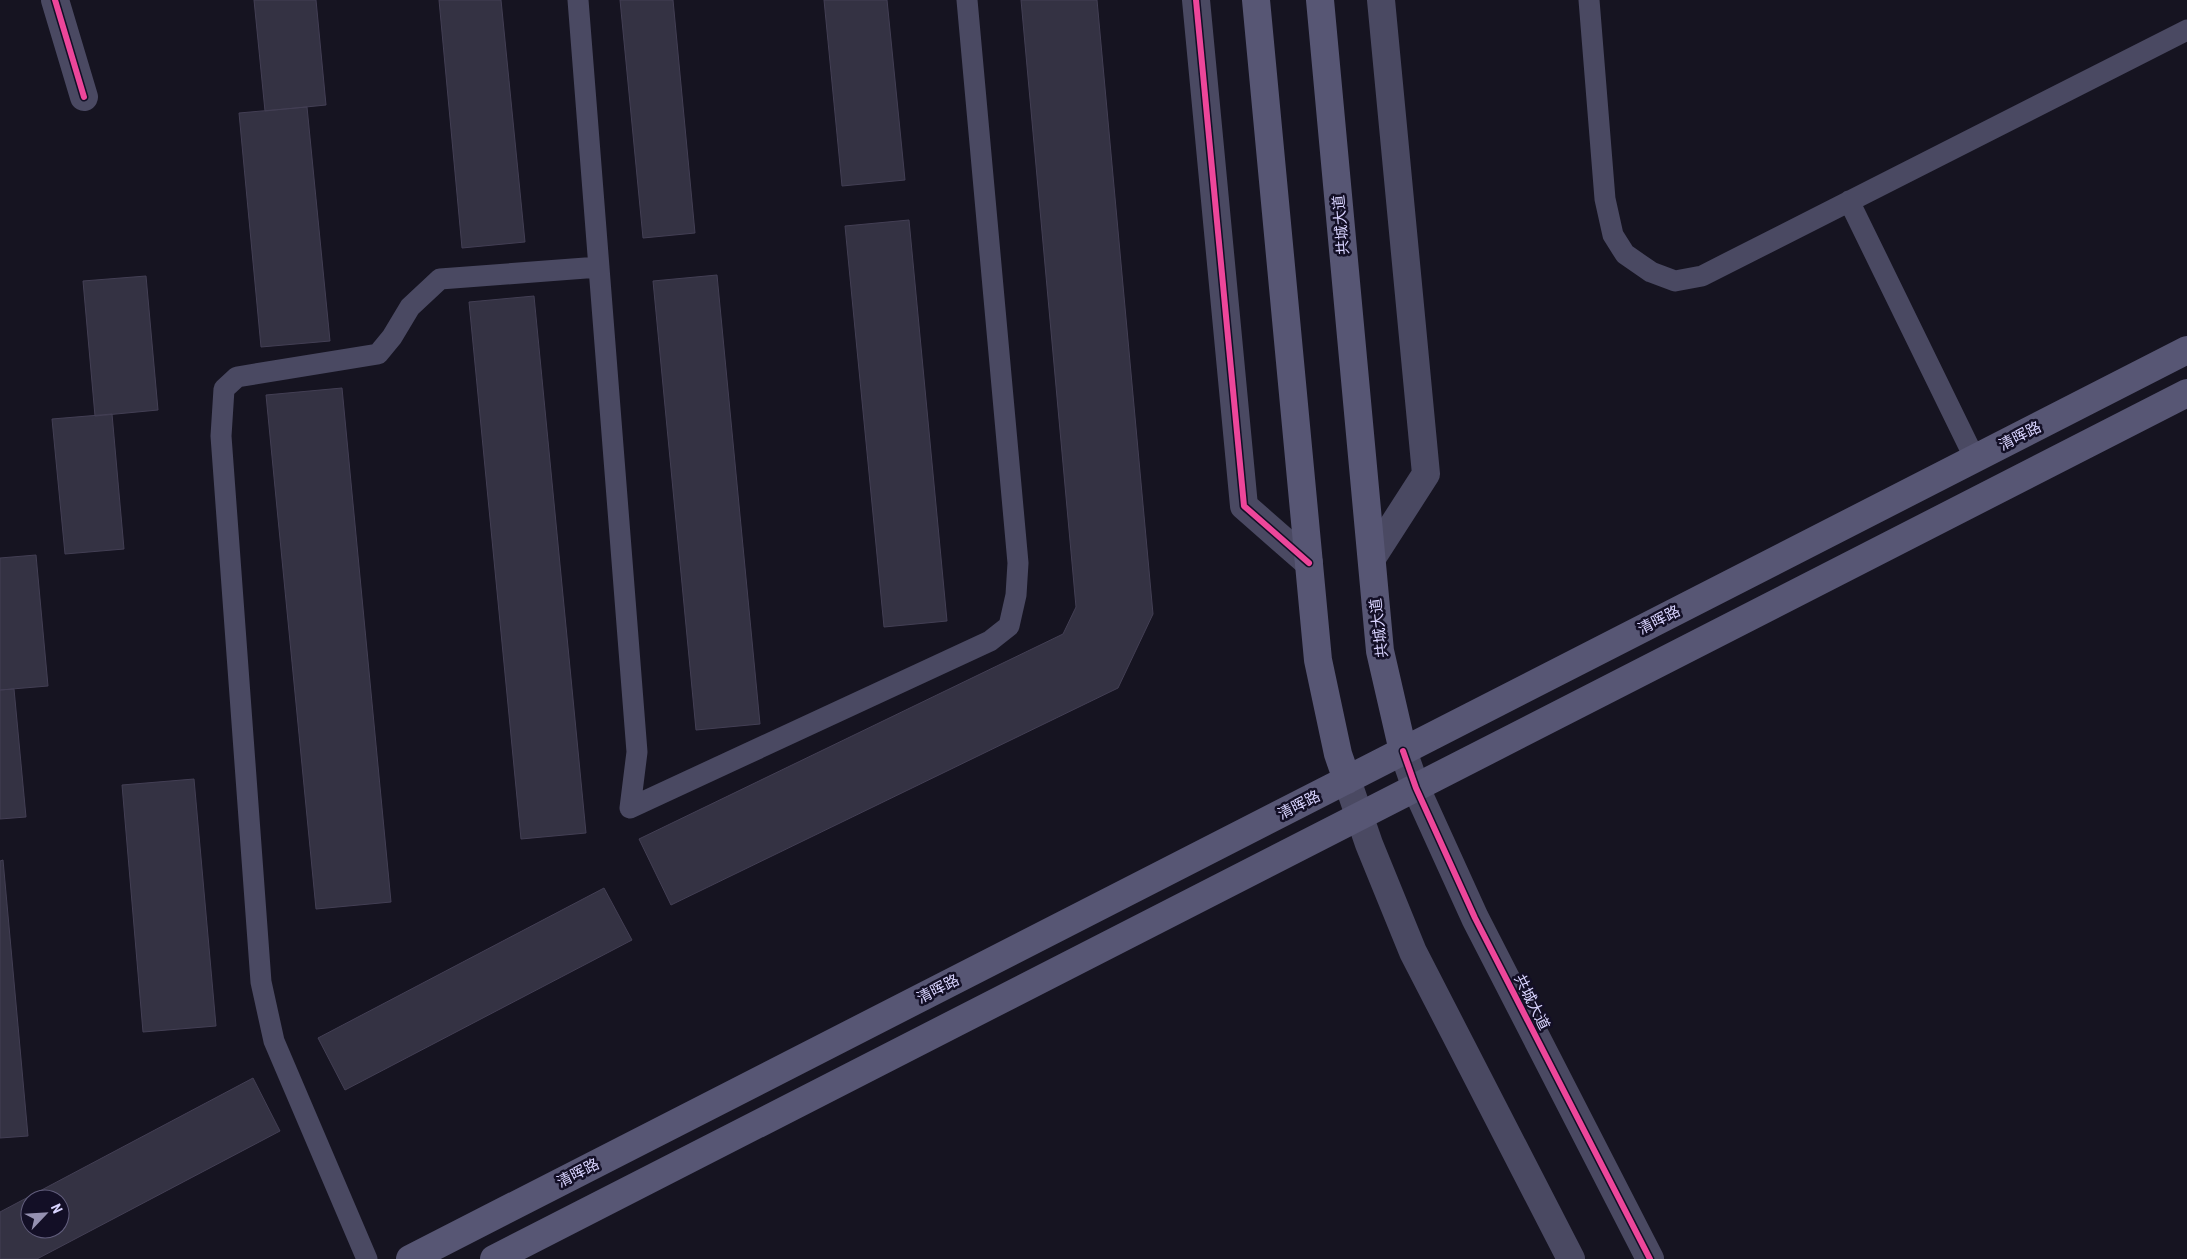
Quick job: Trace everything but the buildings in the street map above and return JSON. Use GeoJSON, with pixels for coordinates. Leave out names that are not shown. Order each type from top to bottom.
{"type":"FeatureCollection","features":[{"type":"Feature","properties":{"kind":"main road"},"geometry":{"type":"LineString","coordinates":[[1256,0],[1318,660],[1338,754],[1347,780]]}},
{"type":"Feature","properties":{"kind":"main road","name":"共城大道"},"geometry":{"type":"LineString","coordinates":[[1320,0],[1380,651],[1403,751]]}},
{"type":"Feature","properties":{"kind":"main road","name":"清晖路"},"geometry":{"type":"LineString","coordinates":[[410,1259],[2187,350]]}},
{"type":"Feature","properties":{"kind":"main road"},"geometry":{"type":"LineString","coordinates":[[494,1259],[2187,393]]}},
{"type":"Feature","properties":{"kind":"street"},"geometry":{"type":"LineString","coordinates":[[55,0],[84,97]]}},
{"type":"Feature","properties":{"kind":"street"},"geometry":{"type":"LineString","coordinates":[[1196,0],[1244,506],[1309,563]]}},
{"type":"Feature","properties":{"kind":"street"},"geometry":{"type":"LineString","coordinates":[[1372,558],[1426,474],[1381,0]]}},
{"type":"Feature","properties":{"kind":"street","name":"共城大道"},"geometry":{"type":"LineString","coordinates":[[1403,751],[1416,788],[1475,918],[1650,1259]]}},
{"type":"Feature","properties":{"kind":"street"},"geometry":{"type":"LineString","coordinates":[[1347,780],[1359,817],[1413,952],[1571,1259]]}},
{"type":"Feature","properties":{"kind":"lane"},"geometry":{"type":"LineString","coordinates":[[578,0],[637,752],[630,808],[990,641],[1009,626],[1016,595],[1018,563],[967,0]]}},
{"type":"Feature","properties":{"kind":"lane"},"geometry":{"type":"LineString","coordinates":[[1589,0],[1605,198],[1613,234],[1625,254],[1650,272],[1675,281],[1702,276],[2187,30]]}},
{"type":"Feature","properties":{"kind":"lane"},"geometry":{"type":"LineString","coordinates":[[1849,201],[1975,459]]}},
{"type":"Feature","properties":{"kind":"lane"},"geometry":{"type":"LineString","coordinates":[[367,1259],[274,1041],[262,982],[221,436],[224,389],[237,378],[378,354],[392,337],[410,307],[440,279],[599,267]]}},
{"type":"Feature","properties":{"kind":"cycle path"},"geometry":{"type":"LineString","coordinates":[[55,0],[84,97]]}},
{"type":"Feature","properties":{"kind":"cycle path"},"geometry":{"type":"LineString","coordinates":[[1196,0],[1244,506],[1309,563]]}},
{"type":"Feature","properties":{"kind":"cycle path"},"geometry":{"type":"LineString","coordinates":[[1403,751],[1416,788],[1475,918],[1650,1259]]}}]}
